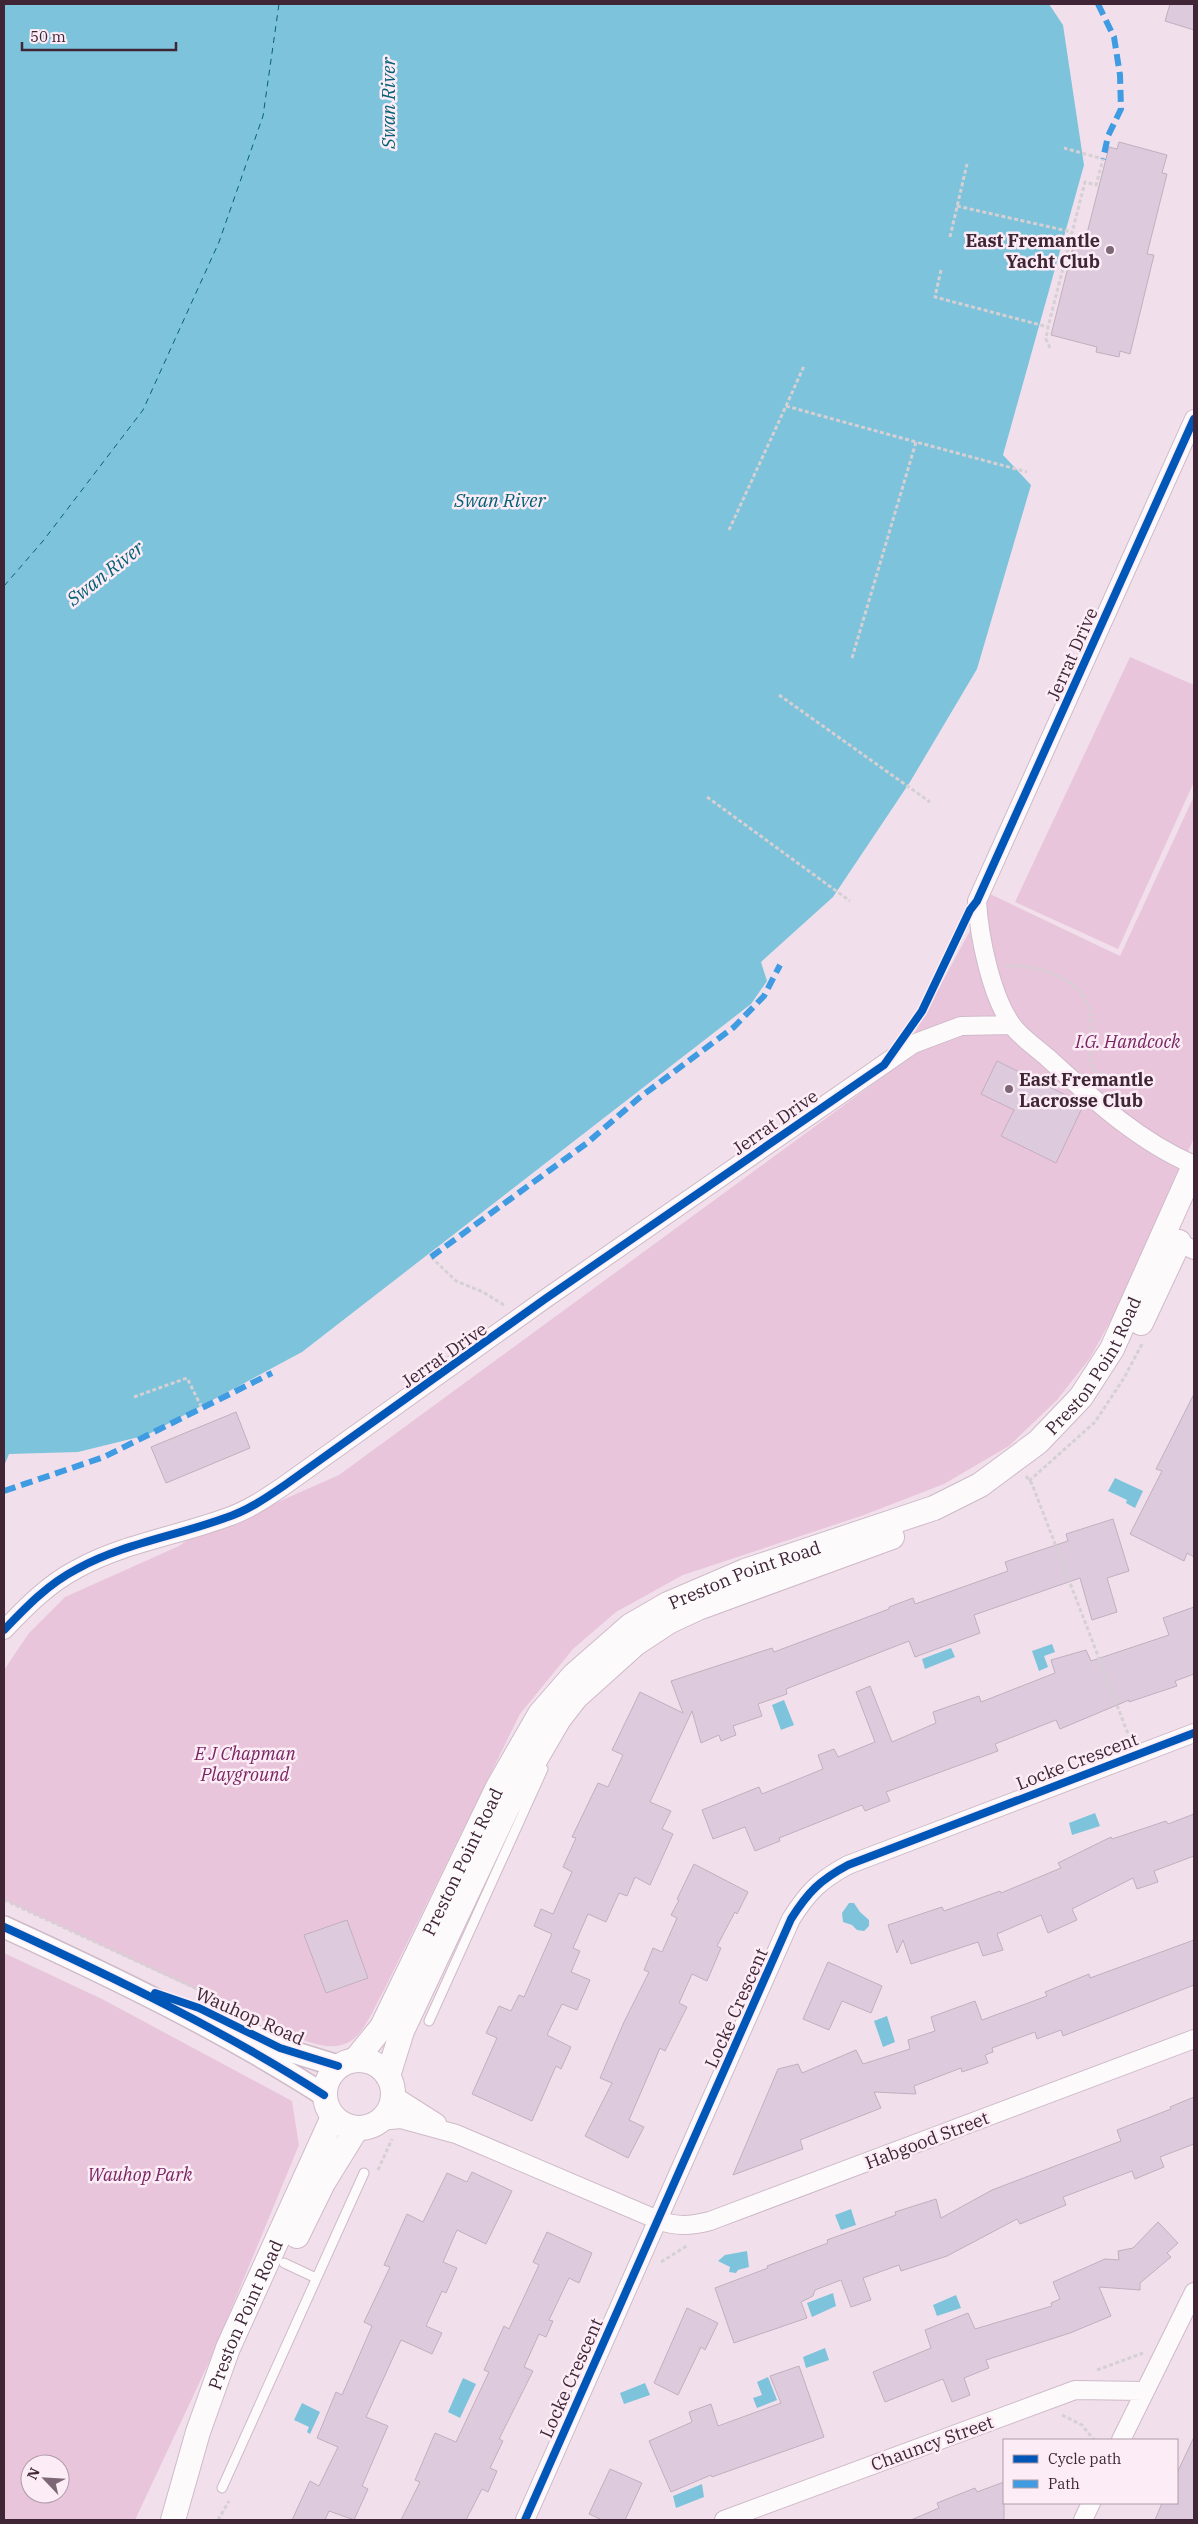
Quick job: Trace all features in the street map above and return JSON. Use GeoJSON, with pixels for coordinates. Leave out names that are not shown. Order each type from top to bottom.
{"type":"FeatureCollection","features":[{"type":"Feature","properties":{"kind":"main road","name":"Preston Point Road"},"geometry":{"type":"LineString","coordinates":[[347,2063],[382,2027],[498,1787],[540,1714],[574,1675],[630,1626],[689,1594],[816,1546],[934,1508],[958,1497],[1001,1471],[1038,1442],[1081,1398],[1179,1243],[1194,1166]]}},
{"type":"Feature","properties":{"kind":"main road","name":"Preston Point Road"},"geometry":{"type":"LineString","coordinates":[[391,2086],[402,2031],[460,1930],[507,1808],[559,1719],[576,1697],[635,1644],[670,1622],[698,1608],[934,1522],[1004,1489],[1052,1450],[1089,1412],[1123,1362],[1194,1207]]}},
{"type":"Feature","properties":{"kind":"main road"},"geometry":{"type":"LineString","coordinates":[[366,2060],[378,2065],[391,2086],[387,2113],[368,2125],[343,2125],[333,2117],[327,2108],[324,2095],[329,2077],[347,2063],[366,2060]]}},
{"type":"Feature","properties":{"kind":"main road","name":"Preston Point Road"},"geometry":{"type":"LineString","coordinates":[[173,2520],[198,2432],[228,2348],[333,2117]]}},
{"type":"Feature","properties":{"kind":"main road","name":"Preston Point Road"},"geometry":{"type":"LineString","coordinates":[[189,2520],[210,2443],[234,2374],[284,2263],[323,2183],[368,2125]]}},
{"type":"Feature","properties":{"kind":"street","name":"Jerrat Drive"},"geometry":{"type":"LineString","coordinates":[[1194,419],[978,901],[979,932],[992,977],[1012,1025],[1105,1111],[1168,1154],[1194,1166]]}},
{"type":"Feature","properties":{"kind":"street","name":"Jerrat Drive"},"geometry":{"type":"LineString","coordinates":[[4,1630],[48,1588],[77,1569],[109,1554],[226,1518],[249,1508],[316,1464],[520,1319],[545,1299],[913,1044],[961,1026],[1012,1025]]}},
{"type":"Feature","properties":{"kind":"street","name":"Locke Crescent"},"geometry":{"type":"LineString","coordinates":[[525,2520],[791,1919],[812,1888],[848,1865],[1194,1733]]}},
{"type":"Feature","properties":{"kind":"street","name":"Wauhop Road"},"geometry":{"type":"LineString","coordinates":[[4,1927],[122,1981],[286,2070],[324,2095]]}},
{"type":"Feature","properties":{"kind":"street","name":"Wauhop Road"},"geometry":{"type":"LineString","coordinates":[[122,1981],[199,2008],[280,2048],[347,2063]]}},
{"type":"Feature","properties":{"kind":"street","name":"Habgood Street"},"geometry":{"type":"LineString","coordinates":[[658,2220],[668,2224],[691,2226],[710,2221],[1194,2040]]}},
{"type":"Feature","properties":{"kind":"street"},"geometry":{"type":"LineString","coordinates":[[391,2086],[456,2134]]}},
{"type":"Feature","properties":{"kind":"street"},"geometry":{"type":"LineString","coordinates":[[368,2125],[402,2119],[456,2134],[658,2220]]}},
{"type":"Feature","properties":{"kind":"street"},"geometry":{"type":"LineString","coordinates":[[1121,2439],[1194,2292]]}},
{"type":"Feature","properties":{"kind":"street","name":"Chauncy Street"},"geometry":{"type":"LineString","coordinates":[[724,2520],[1075,2390],[1144,2391]]}},
{"type":"Feature","properties":{"kind":"street"},"geometry":{"type":"LineString","coordinates":[[1083,2520],[1091,2504]]}},
{"type":"Feature","properties":{"kind":"lane"},"geometry":{"type":"LineString","coordinates":[[429,2020],[460,1930],[543,1769]]}},
{"type":"Feature","properties":{"kind":"lane"},"geometry":{"type":"LineString","coordinates":[[222,2488],[364,2174]]}},
{"type":"Feature","properties":{"kind":"lane"},"geometry":{"type":"LineString","coordinates":[[284,2263],[316,2278]]}},
{"type":"Feature","properties":{"kind":"path"},"geometry":{"type":"LineString","coordinates":[[1050,348],[1046,339],[1048,328],[1085,182],[1096,184],[1103,159],[1064,148]]}},
{"type":"Feature","properties":{"kind":"path"},"geometry":{"type":"LineString","coordinates":[[950,237],[968,164]]}},
{"type":"Feature","properties":{"kind":"path"},"geometry":{"type":"LineString","coordinates":[[957,206],[1072,232]]}},
{"type":"Feature","properties":{"kind":"path"},"geometry":{"type":"LineString","coordinates":[[941,270],[935,297],[1048,328]]}},
{"type":"Feature","properties":{"kind":"path"},"geometry":{"type":"LineString","coordinates":[[729,530],[804,366]]}},
{"type":"Feature","properties":{"kind":"path"},"geometry":{"type":"LineString","coordinates":[[786,406],[1027,472]]}},
{"type":"Feature","properties":{"kind":"path"},"geometry":{"type":"LineString","coordinates":[[852,658],[916,442]]}},
{"type":"Feature","properties":{"kind":"path"},"geometry":{"type":"LineString","coordinates":[[779,695],[930,802]]}},
{"type":"Feature","properties":{"kind":"path"},"geometry":{"type":"LineString","coordinates":[[707,797],[850,901]]}},
{"type":"Feature","properties":{"kind":"path"},"geometry":{"type":"LineString","coordinates":[[992,977],[1007,965],[1056,975],[1077,987],[1087,1001],[1090,1014],[1091,1064],[1095,1071],[1115,1081]]}},
{"type":"Feature","properties":{"kind":"path"},"geometry":{"type":"LineString","coordinates":[[431,1257],[456,1281],[497,1299],[520,1319]]}},
{"type":"Feature","properties":{"kind":"path"},"geometry":{"type":"LineString","coordinates":[[134,1397],[187,1378],[201,1406]]}},
{"type":"Feature","properties":{"kind":"path"},"geometry":{"type":"LineString","coordinates":[[1023,1473],[1032,1484],[1136,1754]]}},
{"type":"Feature","properties":{"kind":"path"},"geometry":{"type":"LineString","coordinates":[[4,1900],[210,1995]]}},
{"type":"Feature","properties":{"kind":"path"},"geometry":{"type":"LineString","coordinates":[[656,2267],[691,2243]]}},
{"type":"Feature","properties":{"kind":"green space"},"geometry":{"type":"Polygon","coordinates":[[[1130,657],[1194,685],[1194,782],[1118,949],[1015,902],[1130,657]]]}},
{"type":"Feature","properties":{"kind":"green space","name":"E J Chapman Playground"},"geometry":{"type":"Polygon","coordinates":[[[1194,796],[1194,1138],[1117,1309],[1090,1358],[1057,1400],[1009,1446],[944,1484],[864,1515],[683,1575],[616,1612],[573,1649],[520,1714],[370,2017],[364,2028],[348,2043],[337,2046],[323,2046],[306,2041],[4,1900],[4,1670],[29,1633],[65,1597],[179,1546],[190,1538],[205,1534],[339,1475],[896,1067],[990,894],[1120,956],[1194,796]]]}},
{"type":"Feature","properties":{"kind":"green space","name":"Wauhop Park"},"geometry":{"type":"Polygon","coordinates":[[[4,1953],[104,2000],[292,2101],[299,2145],[211,2358],[135,2520],[4,2520],[4,1953]]]}},
{"type":"Feature","properties":{"kind":"water","name":"Swan River"},"geometry":{"type":"Polygon","coordinates":[[[4,4],[1049,4],[1063,25],[1084,165],[1003,455],[1031,485],[977,669],[910,782],[833,897],[761,962],[767,981],[751,1004],[302,1352],[147,1435],[78,1452],[9,1454],[4,1466],[4,4]]]}},
{"type":"Feature","properties":{"kind":"water"},"geometry":{"type":"Polygon","coordinates":[[[1115,1478],[1143,1491],[1135,1508],[1126,1503],[1127,1500],[1108,1491],[1115,1478]]]}},
{"type":"Feature","properties":{"kind":"water"},"geometry":{"type":"Polygon","coordinates":[[[1052,1644],[1055,1652],[1044,1656],[1048,1667],[1039,1671],[1032,1651],[1052,1644]]]}},
{"type":"Feature","properties":{"kind":"water"},"geometry":{"type":"Polygon","coordinates":[[[951,1648],[955,1657],[925,1669],[922,1659],[951,1648]]]}},
{"type":"Feature","properties":{"kind":"water"},"geometry":{"type":"Polygon","coordinates":[[[784,1700],[794,1725],[781,1730],[772,1705],[784,1700]]]}},
{"type":"Feature","properties":{"kind":"water"},"geometry":{"type":"Polygon","coordinates":[[[1095,1813],[1100,1826],[1072,1835],[1069,1823],[1095,1813]]]}},
{"type":"Feature","properties":{"kind":"water"},"geometry":{"type":"Polygon","coordinates":[[[849,1903],[854,1903],[869,1920],[869,1926],[864,1931],[857,1930],[852,1925],[843,1922],[842,1913],[849,1903]]]}},
{"type":"Feature","properties":{"kind":"water"},"geometry":{"type":"Polygon","coordinates":[[[887,2016],[895,2042],[883,2047],[874,2021],[887,2016]]]}},
{"type":"Feature","properties":{"kind":"water"},"geometry":{"type":"Polygon","coordinates":[[[851,2209],[856,2225],[841,2230],[835,2215],[851,2209]]]}},
{"type":"Feature","properties":{"kind":"water"},"geometry":{"type":"Polygon","coordinates":[[[747,2251],[749,2267],[738,2270],[736,2273],[729,2272],[730,2267],[718,2261],[725,2255],[747,2251]]]}},
{"type":"Feature","properties":{"kind":"water"},"geometry":{"type":"Polygon","coordinates":[[[833,2293],[836,2306],[812,2317],[807,2303],[833,2293]]]}},
{"type":"Feature","properties":{"kind":"water"},"geometry":{"type":"Polygon","coordinates":[[[956,2295],[961,2308],[937,2316],[933,2305],[956,2295]]]}},
{"type":"Feature","properties":{"kind":"water"},"geometry":{"type":"Polygon","coordinates":[[[825,2348],[829,2360],[806,2368],[803,2357],[825,2348]]]}},
{"type":"Feature","properties":{"kind":"water"},"geometry":{"type":"Polygon","coordinates":[[[768,2377],[777,2400],[757,2408],[753,2398],[762,2395],[757,2382],[768,2377]]]}},
{"type":"Feature","properties":{"kind":"water"},"geometry":{"type":"Polygon","coordinates":[[[463,2378],[476,2384],[460,2418],[448,2412],[463,2378]]]}},
{"type":"Feature","properties":{"kind":"water"},"geometry":{"type":"Polygon","coordinates":[[[645,2383],[650,2395],[624,2404],[620,2393],[645,2383]]]}},
{"type":"Feature","properties":{"kind":"water"},"geometry":{"type":"Polygon","coordinates":[[[302,2403],[320,2412],[310,2434],[307,2432],[309,2427],[294,2420],[302,2403]]]}},
{"type":"Feature","properties":{"kind":"water"},"geometry":{"type":"Polygon","coordinates":[[[702,2484],[704,2497],[676,2508],[673,2496],[702,2484]]]}},
{"type":"Feature","properties":{"kind":"building"},"geometry":{"type":"Polygon","coordinates":[[[1170,4],[1194,4],[1194,30],[1165,21],[1170,4]]]}},
{"type":"Feature","properties":{"kind":"building","name":"East Fremantle Yacht Club"},"geometry":{"type":"Polygon","coordinates":[[[1119,142],[1167,155],[1162,173],[1167,174],[1147,254],[1154,255],[1130,354],[1120,351],[1119,357],[1096,352],[1097,347],[1051,335],[1074,243],[1084,245],[1109,147],[1117,149],[1119,142]]]}},
{"type":"Feature","properties":{"kind":"building"},"geometry":{"type":"Polygon","coordinates":[[[997,1061],[1084,1104],[1056,1163],[1001,1136],[1014,1110],[981,1094],[997,1061]]]}},
{"type":"Feature","properties":{"kind":"building"},"geometry":{"type":"Polygon","coordinates":[[[1194,1394],[1194,1557],[1187,1553],[1184,1561],[1130,1534],[1162,1471],[1156,1469],[1194,1394]]]}},
{"type":"Feature","properties":{"kind":"building"},"geometry":{"type":"Polygon","coordinates":[[[236,1412],[250,1448],[166,1483],[151,1447],[236,1412]]]}},
{"type":"Feature","properties":{"kind":"building"},"geometry":{"type":"Polygon","coordinates":[[[1113,1519],[1129,1571],[1107,1578],[1117,1612],[1092,1620],[1080,1578],[974,1615],[980,1633],[915,1657],[909,1641],[786,1689],[787,1694],[758,1704],[762,1716],[733,1726],[736,1735],[721,1741],[719,1735],[701,1743],[692,1711],[650,1802],[671,1811],[662,1829],[673,1834],[650,1885],[635,1877],[627,1896],[619,1893],[606,1922],[588,1914],[573,1948],[580,1951],[571,1972],[590,1980],[577,2010],[562,2004],[547,2035],[571,2047],[561,2069],[556,2066],[532,2121],[472,2094],[497,2038],[486,2033],[499,2006],[511,2011],[519,1995],[524,1997],[552,1934],[534,1926],[541,1909],[553,1914],[572,1872],[563,1867],[576,1838],[572,1837],[598,1783],[608,1787],[623,1755],[612,1750],[640,1692],[683,1713],[671,1681],[772,1648],[774,1652],[889,1609],[889,1607],[913,1598],[915,1604],[1008,1571],[1005,1562],[1068,1541],[1066,1534],[1113,1519]]]}},
{"type":"Feature","properties":{"kind":"building"},"geometry":{"type":"Polygon","coordinates":[[[1194,1607],[1194,1674],[1175,1681],[1177,1686],[1129,1702],[1129,1700],[1060,1729],[1056,1720],[995,1744],[998,1751],[886,1792],[890,1801],[865,1811],[862,1805],[779,1838],[780,1841],[755,1851],[745,1827],[713,1839],[702,1810],[759,1787],[762,1794],[823,1769],[818,1755],[834,1749],[838,1757],[875,1742],[856,1692],[870,1686],[892,1742],[936,1723],[933,1712],[979,1696],[981,1702],[1055,1673],[1051,1660],[1086,1650],[1091,1661],[1169,1635],[1163,1618],[1194,1607]]]}},
{"type":"Feature","properties":{"kind":"building"},"geometry":{"type":"Polygon","coordinates":[[[1194,1814],[1194,1856],[1154,1871],[1158,1882],[1137,1889],[1133,1878],[1072,1909],[1077,1920],[1048,1933],[1041,1915],[997,1934],[1003,1950],[983,1956],[978,1942],[911,1964],[903,1940],[897,1953],[888,1925],[942,1907],[944,1911],[1000,1891],[1001,1893],[1061,1868],[1058,1863],[1111,1837],[1112,1839],[1166,1821],[1168,1824],[1194,1814]]]}},
{"type":"Feature","properties":{"kind":"building"},"geometry":{"type":"Polygon","coordinates":[[[694,1864],[748,1892],[717,1946],[721,1948],[707,1981],[692,1974],[679,2003],[687,2007],[665,2051],[660,2048],[629,2120],[644,2127],[628,2158],[585,2136],[612,2083],[600,2078],[624,2022],[649,1972],[644,1970],[653,1948],[662,1952],[677,1918],[671,1915],[694,1864]]]}},
{"type":"Feature","properties":{"kind":"building"},"geometry":{"type":"Polygon","coordinates":[[[347,1920],[368,1978],[326,1993],[304,1935],[347,1920]]]}},
{"type":"Feature","properties":{"kind":"building"},"geometry":{"type":"Polygon","coordinates":[[[1194,1940],[1194,1985],[1063,2036],[1061,2030],[1037,2039],[1035,2032],[992,2048],[993,2052],[985,2055],[988,2063],[962,2072],[961,2068],[914,2086],[916,2094],[874,2092],[881,2108],[800,2140],[803,2149],[733,2175],[778,2069],[798,2064],[802,2073],[856,2050],[863,2064],[910,2049],[908,2040],[935,2031],[931,2017],[975,2001],[982,2020],[1047,1996],[1045,1992],[1089,1974],[1090,1978],[1194,1940]]]}},
{"type":"Feature","properties":{"kind":"building"},"geometry":{"type":"Polygon","coordinates":[[[828,1962],[882,1986],[871,2013],[842,2001],[829,2030],[803,2019],[828,1962]]]}},
{"type":"Feature","properties":{"kind":"building"},"geometry":{"type":"Polygon","coordinates":[[[1194,2097],[1194,2144],[1160,2157],[1164,2167],[1135,2179],[1132,2171],[1063,2197],[1066,2205],[1020,2224],[1017,2219],[947,2256],[901,2271],[899,2265],[863,2278],[871,2300],[851,2307],[841,2280],[815,2290],[813,2296],[801,2302],[807,2318],[734,2343],[715,2288],[828,2243],[827,2240],[896,2215],[895,2212],[936,2199],[941,2218],[992,2190],[1121,2141],[1117,2130],[1171,2109],[1170,2107],[1194,2097]]]}},
{"type":"Feature","properties":{"kind":"building"},"geometry":{"type":"Polygon","coordinates":[[[472,2172],[512,2191],[486,2244],[457,2230],[443,2262],[457,2268],[446,2293],[442,2291],[426,2326],[442,2333],[432,2354],[401,2340],[366,2417],[388,2426],[362,2486],[368,2489],[354,2520],[329,2511],[325,2520],[292,2520],[310,2481],[319,2486],[338,2447],[317,2438],[336,2392],[342,2395],[372,2326],[364,2322],[390,2267],[384,2265],[407,2214],[423,2222],[447,2173],[467,2182],[472,2172]]]}},
{"type":"Feature","properties":{"kind":"building"},"geometry":{"type":"Polygon","coordinates":[[[1158,2222],[1178,2243],[1167,2253],[1171,2257],[1140,2283],[1140,2290],[1099,2287],[1111,2316],[1070,2333],[986,2360],[989,2368],[964,2378],[970,2395],[952,2402],[943,2379],[885,2402],[873,2372],[931,2348],[925,2330],[968,2313],[975,2329],[1052,2306],[1051,2303],[1060,2299],[1053,2282],[1105,2259],[1119,2260],[1118,2251],[1133,2248],[1158,2222]]]}},
{"type":"Feature","properties":{"kind":"building"},"geometry":{"type":"Polygon","coordinates":[[[547,2232],[592,2253],[579,2283],[569,2278],[549,2320],[553,2321],[546,2337],[539,2334],[524,2367],[533,2371],[499,2439],[503,2441],[490,2468],[497,2471],[488,2492],[482,2489],[466,2520],[401,2520],[420,2482],[415,2480],[435,2433],[456,2442],[489,2372],[484,2370],[504,2326],[509,2329],[539,2265],[533,2262],[547,2232]]]}},
{"type":"Feature","properties":{"kind":"building"},"geometry":{"type":"Polygon","coordinates":[[[687,2308],[718,2323],[705,2350],[701,2347],[678,2395],[654,2383],[687,2308]]]}},
{"type":"Feature","properties":{"kind":"building"},"geometry":{"type":"Polygon","coordinates":[[[799,2366],[824,2437],[712,2477],[711,2475],[671,2492],[649,2441],[692,2422],[689,2412],[711,2404],[718,2426],[781,2403],[770,2376],[799,2366]]]}},
{"type":"Feature","properties":{"kind":"building"},"geometry":{"type":"Polygon","coordinates":[[[1194,2437],[1194,2520],[1155,2520],[1162,2504],[1178,2504],[1178,2471],[1194,2437]]]}},
{"type":"Feature","properties":{"kind":"building"},"geometry":{"type":"Polygon","coordinates":[[[610,2469],[642,2483],[625,2520],[602,2520],[589,2514],[610,2469]]]}},
{"type":"Feature","properties":{"kind":"building"},"geometry":{"type":"Polygon","coordinates":[[[1003,2482],[1004,2520],[911,2520],[939,2508],[937,2503],[975,2488],[977,2492],[1003,2482]]]}},
{"type":"Feature","properties":{"kind":"ferry route"},"geometry":{"type":"LineString","coordinates":[[4,586],[43,541],[143,410],[219,242],[263,116],[279,4]]}},
{"type":"Feature","properties":{"kind":"marked path"},"geometry":{"type":"LineString","coordinates":[[1098,4],[1114,37],[1120,75],[1121,109],[1108,136],[1103,159]]}},
{"type":"Feature","properties":{"kind":"marked path"},"geometry":{"type":"LineString","coordinates":[[431,1257],[587,1143],[639,1098],[734,1027],[764,996],[780,965]]}},
{"type":"Feature","properties":{"kind":"marked path"},"geometry":{"type":"LineString","coordinates":[[4,1491],[104,1457],[272,1373]]}},
{"type":"Feature","properties":{"kind":"cycle path"},"geometry":{"type":"LineString","coordinates":[[4,1630],[47,1589],[66,1575],[94,1560],[233,1515],[249,1508],[285,1485],[545,1299],[884,1065],[922,1011],[970,910],[977,901],[1194,419]]}},
{"type":"Feature","properties":{"kind":"cycle path"},"geometry":{"type":"LineString","coordinates":[[525,2520],[791,1919],[803,1901],[822,1882],[848,1865],[1194,1733]]}},
{"type":"Feature","properties":{"kind":"cycle path"},"geometry":{"type":"LineString","coordinates":[[4,1927],[167,2005],[247,2048],[324,2095]]}},
{"type":"Feature","properties":{"kind":"cycle path"},"geometry":{"type":"LineString","coordinates":[[155,1993],[199,2008],[280,2048],[338,2066]]}},
{"type":"Feature","properties":{"kind":"place","name":"East Fremantle Yacht Club"},"geometry":{"type":"Point","coordinates":[1110,250]}},
{"type":"Feature","properties":{"kind":"place","name":"East Fremantle Lacrosse Club"},"geometry":{"type":"Point","coordinates":[1009,1089]}},
{"type":"Feature","properties":{"kind":"park label","name":"I.G. Handcock"},"geometry":{"type":"Point","coordinates":[1128,1041]}}]}
